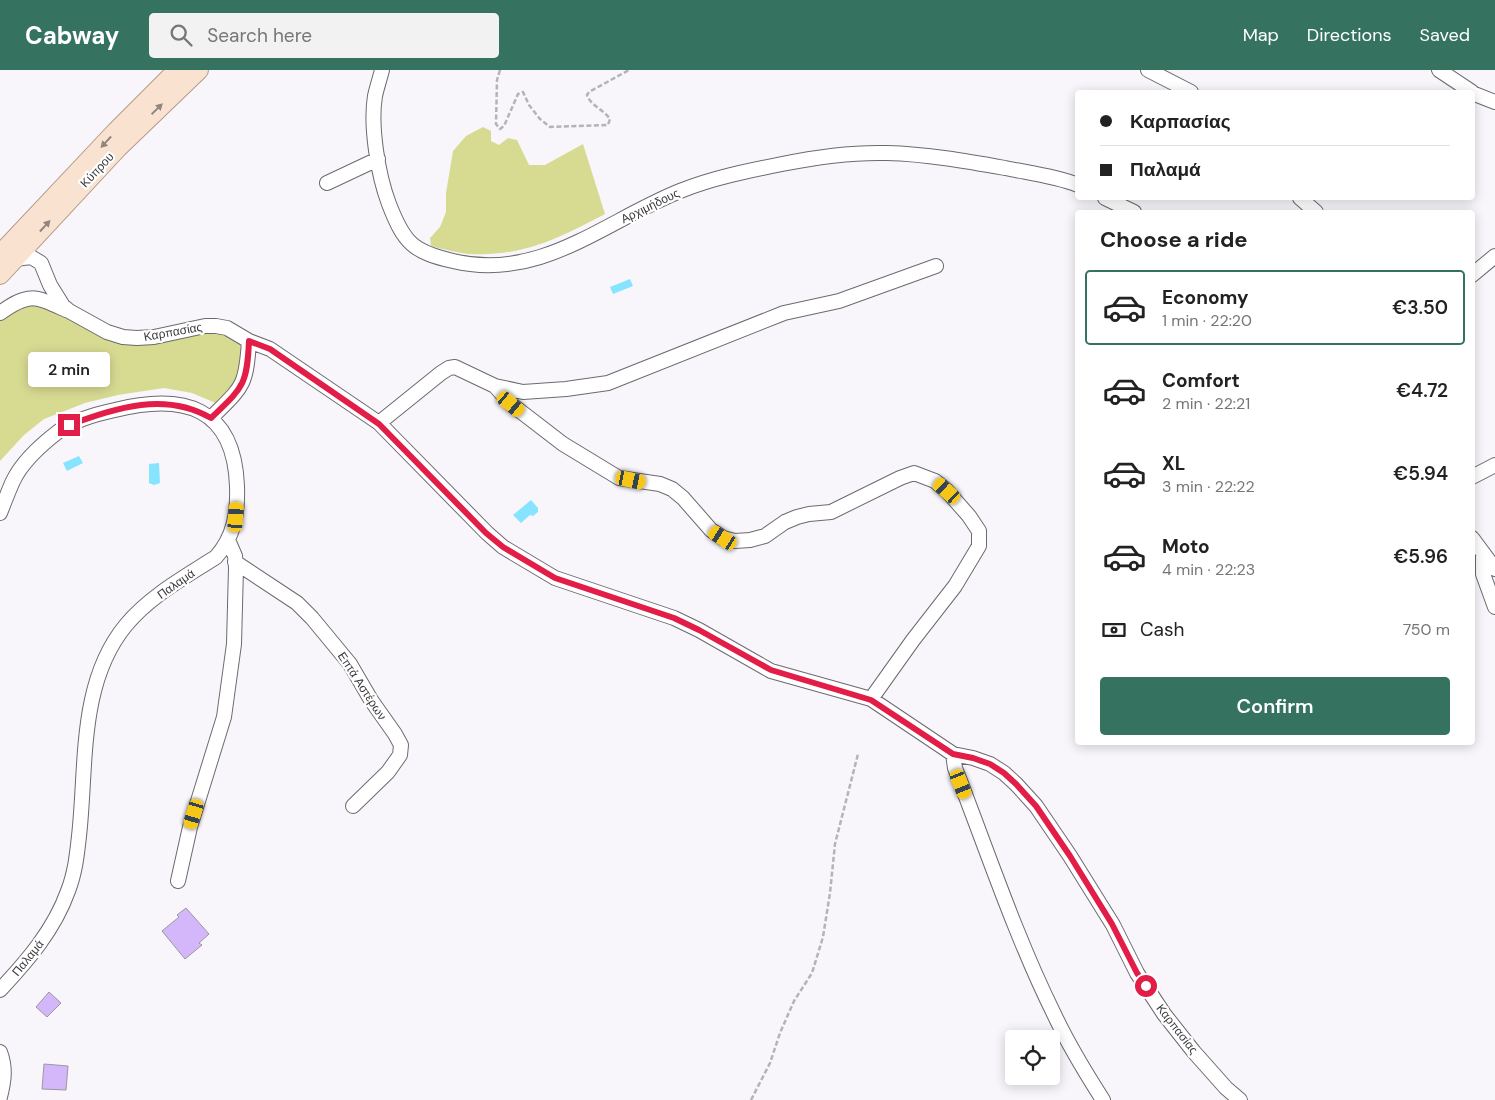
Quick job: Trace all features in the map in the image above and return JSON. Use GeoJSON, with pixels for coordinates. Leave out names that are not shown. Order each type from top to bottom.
{"type":"FeatureCollection","features":[{"type":"Feature","properties":{"kind":"main road","name":"Κύπρου"},"geometry":{"type":"LineString","coordinates":[[0,275],[8,256],[121,125],[177,70]]}},
{"type":"Feature","properties":{"kind":"main road","name":"Κύπρου"},"geometry":{"type":"LineString","coordinates":[[8,256],[199,70]]}},
{"type":"Feature","properties":{"kind":"street","name":"Αρχιμήδους"},"geometry":{"type":"LineString","coordinates":[[382,70],[375,96],[375,143],[385,194],[397,226],[408,242],[423,252],[462,263],[497,266],[527,261],[552,254],[680,191],[716,179],[781,164],[826,157],[888,153],[944,158],[1040,175],[1075,184]]}},
{"type":"Feature","properties":{"kind":"street"},"geometry":{"type":"LineString","coordinates":[[1148,70],[1187,90]]}},
{"type":"Feature","properties":{"kind":"street"},"geometry":{"type":"LineString","coordinates":[[1439,70],[1468,90]]}},
{"type":"Feature","properties":{"kind":"street"},"geometry":{"type":"LineString","coordinates":[[1475,94],[1495,102]]}},
{"type":"Feature","properties":{"kind":"street"},"geometry":{"type":"LineString","coordinates":[[327,183],[378,159]]}},
{"type":"Feature","properties":{"kind":"street"},"geometry":{"type":"LineString","coordinates":[[1109,200],[1130,210]]}},
{"type":"Feature","properties":{"kind":"street"},"geometry":{"type":"LineString","coordinates":[[1302,200],[1314,210]]}},
{"type":"Feature","properties":{"kind":"street","name":"Καρπασίας"},"geometry":{"type":"LineString","coordinates":[[8,256],[31,257],[41,263],[56,295],[69,311]]}},
{"type":"Feature","properties":{"kind":"street"},"geometry":{"type":"LineString","coordinates":[[1475,272],[1495,256]]}},
{"type":"Feature","properties":{"kind":"street"},"geometry":{"type":"LineString","coordinates":[[379,424],[449,368],[455,367],[495,386],[523,392],[566,389],[608,383],[784,313],[838,301],[936,266]]}},
{"type":"Feature","properties":{"kind":"street","name":"Καρπασίας"},"geometry":{"type":"LineString","coordinates":[[0,314],[16,302],[27,298],[39,299],[69,311],[107,332],[122,337],[154,337],[204,326],[227,328],[249,341],[270,349],[379,424],[486,533],[503,547],[555,578],[674,618],[771,670],[871,700],[953,754],[973,758],[997,769],[1016,784],[1036,806],[1103,909],[1137,973],[1164,1014],[1194,1052],[1226,1088],[1240,1100]]}},
{"type":"Feature","properties":{"kind":"street"},"geometry":{"type":"LineString","coordinates":[[211,418],[242,385],[247,368],[249,341]]}},
{"type":"Feature","properties":{"kind":"street"},"geometry":{"type":"LineString","coordinates":[[495,386],[511,404],[563,444],[619,478],[660,484],[672,489],[711,530],[723,538],[735,541],[765,536],[785,522],[797,517],[831,512],[914,473],[935,481],[947,491],[969,516],[979,531],[979,546],[955,586],[913,640],[871,700]]}},
{"type":"Feature","properties":{"kind":"street","name":"Παλαμά"},"geometry":{"type":"LineString","coordinates":[[0,513],[14,480],[37,450],[69,425],[110,411],[135,405],[154,403],[181,405],[197,410],[211,418],[228,439],[236,468],[238,496],[236,517],[228,540],[216,557],[147,604],[125,626],[112,645],[93,690],[86,742],[82,806],[76,857],[69,890],[52,927],[36,950],[0,990]]}},
{"type":"Feature","properties":{"kind":"street"},"geometry":{"type":"LineString","coordinates":[[1475,476],[1495,465]]}},
{"type":"Feature","properties":{"kind":"street"},"geometry":{"type":"LineString","coordinates":[[178,881],[190,827],[224,717],[234,644],[235,562],[228,540]]}},
{"type":"Feature","properties":{"kind":"street"},"geometry":{"type":"LineString","coordinates":[[1475,542],[1495,569]]}},
{"type":"Feature","properties":{"kind":"street"},"geometry":{"type":"LineString","coordinates":[[1483,553],[1483,574],[1495,607]]}},
{"type":"Feature","properties":{"kind":"street","name":"Επτά Αστέρων"},"geometry":{"type":"LineString","coordinates":[[235,562],[297,602],[312,618],[350,664],[371,700],[395,734],[400,745],[400,755],[388,772],[354,806]]}},
{"type":"Feature","properties":{"kind":"street"},"geometry":{"type":"LineString","coordinates":[[953,754],[954,768],[1024,946],[1054,1015],[1103,1100]]}},
{"type":"Feature","properties":{"kind":"street"},"geometry":{"type":"LineString","coordinates":[[0,1052],[4,1062],[5,1074],[0,1097]]}},
{"type":"Feature","properties":{"kind":"path"},"geometry":{"type":"LineString","coordinates":[[500,70],[497,80],[496,124],[500,128],[504,126],[518,94],[523,92],[529,105],[540,119],[550,127],[608,125],[610,120],[606,114],[588,99],[587,95],[589,92],[629,70]]}},
{"type":"Feature","properties":{"kind":"path"},"geometry":{"type":"LineString","coordinates":[[751,1100],[770,1063],[780,1033],[794,1001],[812,973],[823,937],[835,844],[858,754]]}},
{"type":"Feature","properties":{"kind":"green space"},"geometry":{"type":"Polygon","coordinates":[[[483,127],[491,131],[491,141],[499,145],[508,138],[517,140],[529,165],[545,165],[583,144],[605,214],[556,238],[524,249],[488,254],[469,254],[431,246],[430,238],[440,227],[446,212],[446,193],[453,151],[466,136],[483,127]]]}},
{"type":"Feature","properties":{"kind":"green space"},"geometry":{"type":"Polygon","coordinates":[[[34,301],[109,338],[217,330],[244,345],[237,377],[218,404],[192,393],[164,388],[118,395],[85,403],[44,419],[24,435],[0,461],[0,318],[34,301]]]}},
{"type":"Feature","properties":{"kind":"water"},"geometry":{"type":"Polygon","coordinates":[[[630,279],[633,286],[613,294],[610,287],[630,279]]]}},
{"type":"Feature","properties":{"kind":"water"},"geometry":{"type":"Polygon","coordinates":[[[79,456],[83,463],[67,471],[63,463],[79,456]]]}},
{"type":"Feature","properties":{"kind":"water"},"geometry":{"type":"Polygon","coordinates":[[[159,463],[160,483],[154,485],[149,483],[149,464],[159,463]]]}},
{"type":"Feature","properties":{"kind":"water"},"geometry":{"type":"Polygon","coordinates":[[[531,500],[538,508],[538,512],[533,516],[530,515],[521,523],[513,515],[531,500]]]}},
{"type":"Feature","properties":{"kind":"building"},"geometry":{"type":"Polygon","coordinates":[[[186,908],[209,934],[199,943],[202,945],[185,959],[162,931],[179,917],[177,915],[186,908]]]}},
{"type":"Feature","properties":{"kind":"building"},"geometry":{"type":"Polygon","coordinates":[[[49,992],[61,1003],[47,1017],[36,1007],[49,992]]]}},
{"type":"Feature","properties":{"kind":"building"},"geometry":{"type":"Polygon","coordinates":[[[44,1064],[68,1066],[66,1090],[42,1089],[44,1064]]]}},
{"type":"Feature","properties":{"kind":"route"},"geometry":{"type":"LineString","coordinates":[[69,425],[110,411],[154,403],[181,405],[197,410],[211,418],[242,385],[246,376],[249,341],[270,349],[379,424],[486,533],[503,547],[529,563],[555,578],[674,618],[771,670],[871,700],[953,754],[990,764],[1004,773],[1036,806],[1070,856],[1112,924],[1137,973],[1146,986]]}}]}
